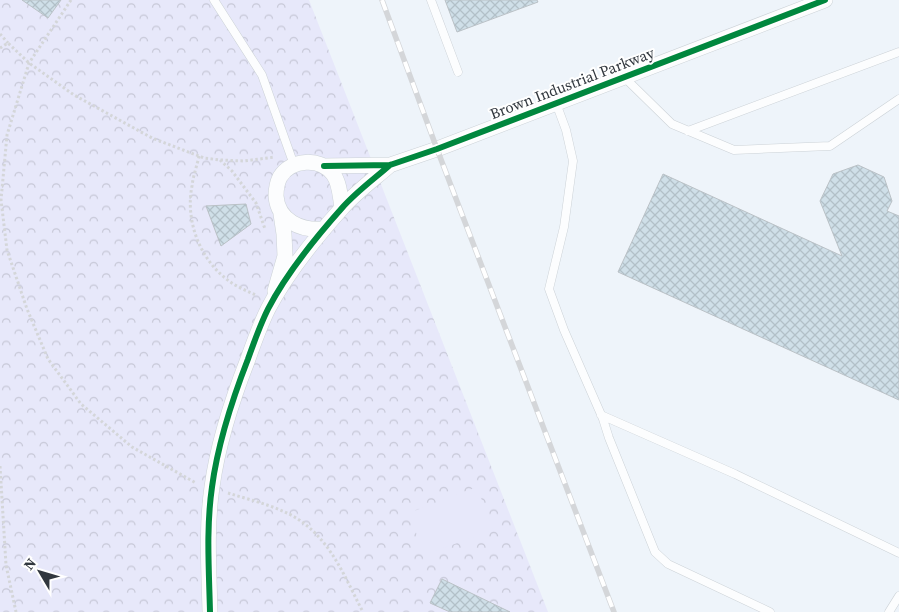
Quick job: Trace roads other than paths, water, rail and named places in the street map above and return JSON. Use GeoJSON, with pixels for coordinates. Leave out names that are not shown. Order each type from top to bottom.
{"type":"FeatureCollection","features":[{"type":"Feature","properties":{"kind":"street","name":"Brown Industrial Parkway"},"geometry":{"type":"LineString","coordinates":[[324,166],[390,165],[825,0]]}},
{"type":"Feature","properties":{"kind":"street"},"geometry":{"type":"LineString","coordinates":[[210,612],[208,537],[211,488],[216,458],[232,400],[271,304],[285,256],[284,234],[276,189],[280,177],[289,168],[300,162],[312,162],[324,166],[333,174],[338,185],[342,208]]}},
{"type":"Feature","properties":{"kind":"street"},"geometry":{"type":"LineString","coordinates":[[271,304],[298,263],[324,229],[342,208],[390,165]]}},
{"type":"Feature","properties":{"kind":"street"},"geometry":{"type":"LineString","coordinates":[[281,214],[290,222],[302,228],[310,230],[324,229]]}},
{"type":"Feature","properties":{"kind":"lane"},"geometry":{"type":"LineString","coordinates":[[214,0],[262,75],[294,165]]}},
{"type":"Feature","properties":{"kind":"lane"},"geometry":{"type":"LineString","coordinates":[[431,0],[458,72]]}},
{"type":"Feature","properties":{"kind":"lane"},"geometry":{"type":"LineString","coordinates":[[688,131],[899,52]]}},
{"type":"Feature","properties":{"kind":"lane"},"geometry":{"type":"LineString","coordinates":[[624,77],[672,124],[734,150],[830,146],[899,99]]}},
{"type":"Feature","properties":{"kind":"lane"},"geometry":{"type":"LineString","coordinates":[[556,103],[566,130],[573,161],[564,227],[549,289],[655,552],[668,564],[770,612]]}},
{"type":"Feature","properties":{"kind":"lane"},"geometry":{"type":"LineString","coordinates":[[601,415],[735,474],[899,553]]}},
{"type":"Feature","properties":{"kind":"lane"},"geometry":{"type":"LineString","coordinates":[[889,612],[899,596]]}},
{"type":"Feature","properties":{"kind":"railway"},"geometry":{"type":"LineString","coordinates":[[382,0],[614,612]]}}]}
